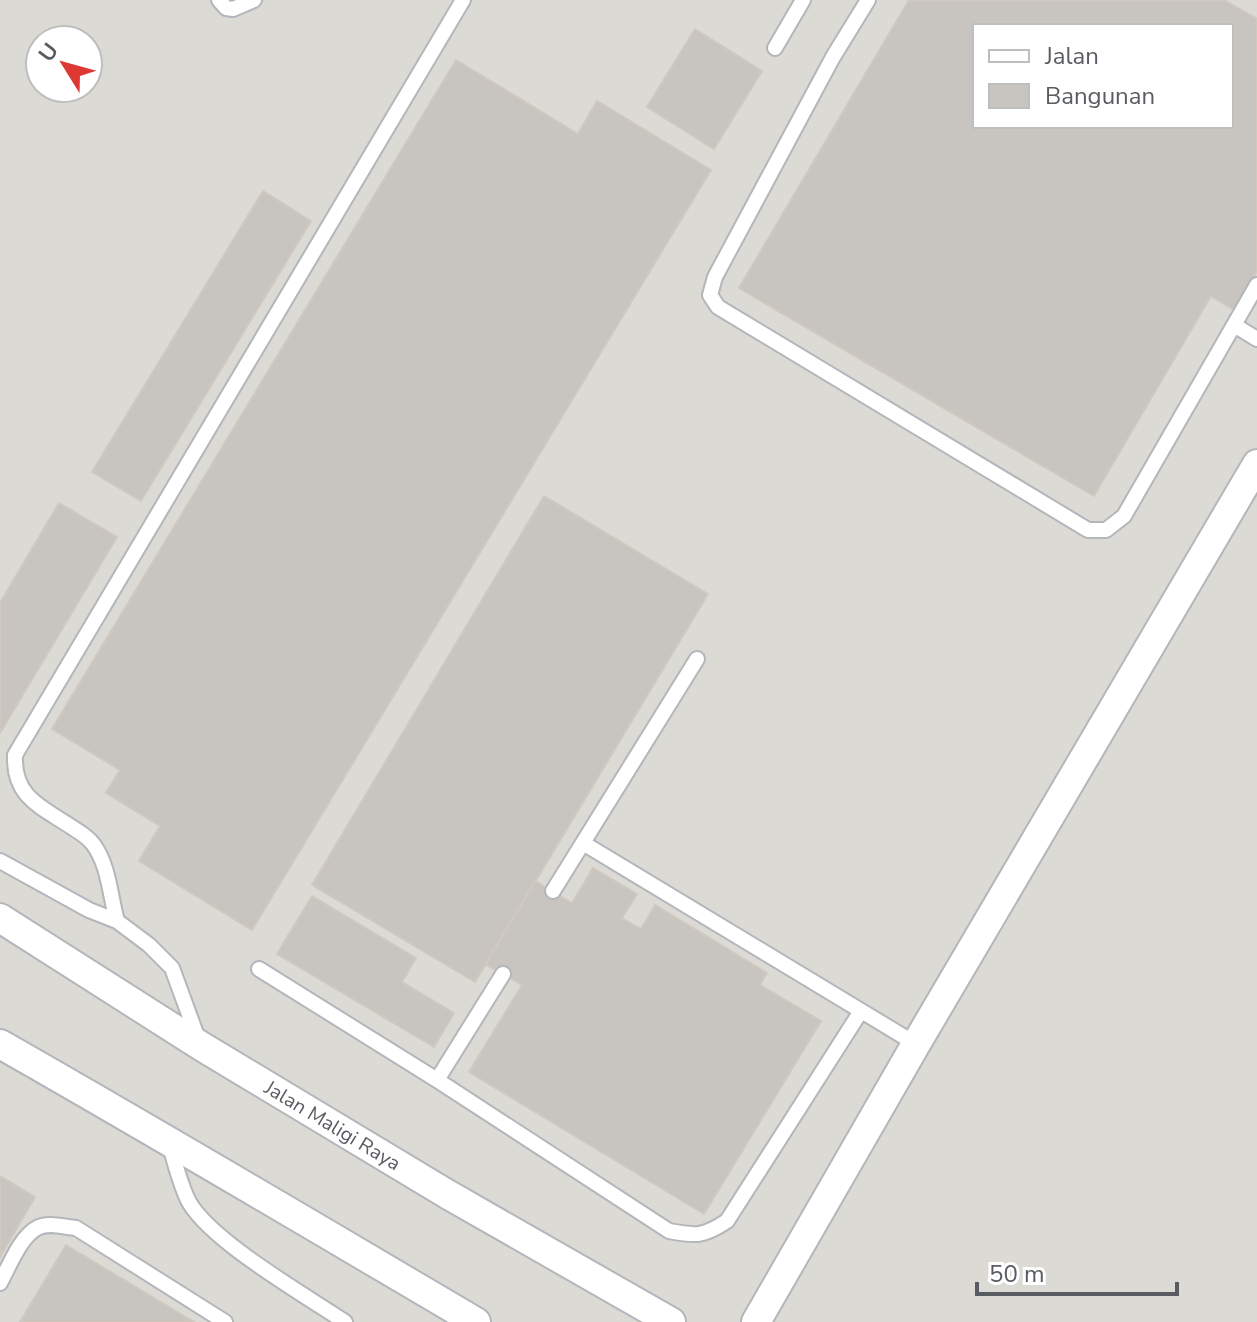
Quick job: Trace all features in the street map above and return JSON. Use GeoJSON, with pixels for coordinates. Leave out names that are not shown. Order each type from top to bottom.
{"type":"FeatureCollection","features":[{"type":"Feature","properties":{"kind":"street"},"geometry":{"type":"LineString","coordinates":[[756,1322],[1257,464]]}},
{"type":"Feature","properties":{"kind":"street","name":"Jalan Maligi Raya"},"geometry":{"type":"LineString","coordinates":[[0,918],[201,1046],[447,1194],[671,1322]]}},
{"type":"Feature","properties":{"kind":"street"},"geometry":{"type":"LineString","coordinates":[[0,1044],[167,1139],[473,1322]]}},
{"type":"Feature","properties":{"kind":"lane"},"geometry":{"type":"LineString","coordinates":[[219,0],[226,8],[233,9],[254,0]]}},
{"type":"Feature","properties":{"kind":"lane"},"geometry":{"type":"LineString","coordinates":[[117,921],[104,858],[90,839],[20,790],[14,773],[15,755],[463,0]]}},
{"type":"Feature","properties":{"kind":"lane"},"geometry":{"type":"LineString","coordinates":[[775,48],[803,0]]}},
{"type":"Feature","properties":{"kind":"lane"},"geometry":{"type":"LineString","coordinates":[[868,0],[833,57],[715,277],[710,295],[718,307],[1088,530],[1106,530],[1124,516],[1257,285]]}},
{"type":"Feature","properties":{"kind":"lane"},"geometry":{"type":"LineString","coordinates":[[1234,325],[1257,339]]}},
{"type":"Feature","properties":{"kind":"lane"},"geometry":{"type":"LineString","coordinates":[[553,891],[697,659]]}},
{"type":"Feature","properties":{"kind":"lane"},"geometry":{"type":"LineString","coordinates":[[583,843],[916,1044]]}},
{"type":"Feature","properties":{"kind":"lane"},"geometry":{"type":"LineString","coordinates":[[0,861],[89,910],[117,921],[149,945],[172,968],[201,1046]]}},
{"type":"Feature","properties":{"kind":"lane"},"geometry":{"type":"LineString","coordinates":[[259,969],[669,1231],[693,1236],[707,1234],[727,1221],[861,1011]]}},
{"type":"Feature","properties":{"kind":"lane"},"geometry":{"type":"LineString","coordinates":[[437,1080],[503,974]]}},
{"type":"Feature","properties":{"kind":"lane"},"geometry":{"type":"LineString","coordinates":[[167,1139],[189,1202],[213,1230],[345,1322]]}},
{"type":"Feature","properties":{"kind":"lane"},"geometry":{"type":"LineString","coordinates":[[0,1283],[25,1241],[37,1228],[54,1225],[76,1228],[225,1322]]}},
{"type":"Feature","properties":{"kind":"shaded area"},"geometry":{"type":"Polygon","coordinates":[[[0,0],[1257,0],[1257,1322],[0,1322],[0,0]]]}},
{"type":"Feature","properties":{"kind":"building"},"geometry":{"type":"Polygon","coordinates":[[[909,0],[1224,0],[1257,19],[1257,271],[1234,310],[1211,296],[1094,496],[739,288],[909,0]]]}},
{"type":"Feature","properties":{"kind":"building"},"geometry":{"type":"Polygon","coordinates":[[[695,29],[762,71],[714,149],[647,107],[695,29]]]}},
{"type":"Feature","properties":{"kind":"building"},"geometry":{"type":"Polygon","coordinates":[[[456,60],[578,134],[597,101],[711,170],[252,930],[139,861],[160,826],[106,793],[120,770],[52,729],[456,60]]]}},
{"type":"Feature","properties":{"kind":"building"},"geometry":{"type":"Polygon","coordinates":[[[263,191],[311,221],[141,501],[92,472],[263,191]]]}},
{"type":"Feature","properties":{"kind":"building"},"geometry":{"type":"Polygon","coordinates":[[[544,496],[708,594],[475,982],[312,885],[544,496]]]}},
{"type":"Feature","properties":{"kind":"building"},"geometry":{"type":"Polygon","coordinates":[[[59,503],[117,537],[0,733],[0,603],[59,503]]]}},
{"type":"Feature","properties":{"kind":"building"},"geometry":{"type":"Polygon","coordinates":[[[593,868],[637,894],[622,918],[641,929],[655,905],[767,973],[760,985],[821,1021],[704,1214],[469,1072],[522,985],[485,964],[535,881],[572,903],[593,868]]]}},
{"type":"Feature","properties":{"kind":"building"},"geometry":{"type":"Polygon","coordinates":[[[312,896],[416,958],[402,982],[454,1013],[434,1047],[277,954],[312,896]]]}},
{"type":"Feature","properties":{"kind":"building"},"geometry":{"type":"Polygon","coordinates":[[[0,1176],[35,1197],[0,1257],[0,1176]]]}},
{"type":"Feature","properties":{"kind":"building"},"geometry":{"type":"Polygon","coordinates":[[[66,1245],[194,1322],[20,1322],[66,1245]]]}}]}
